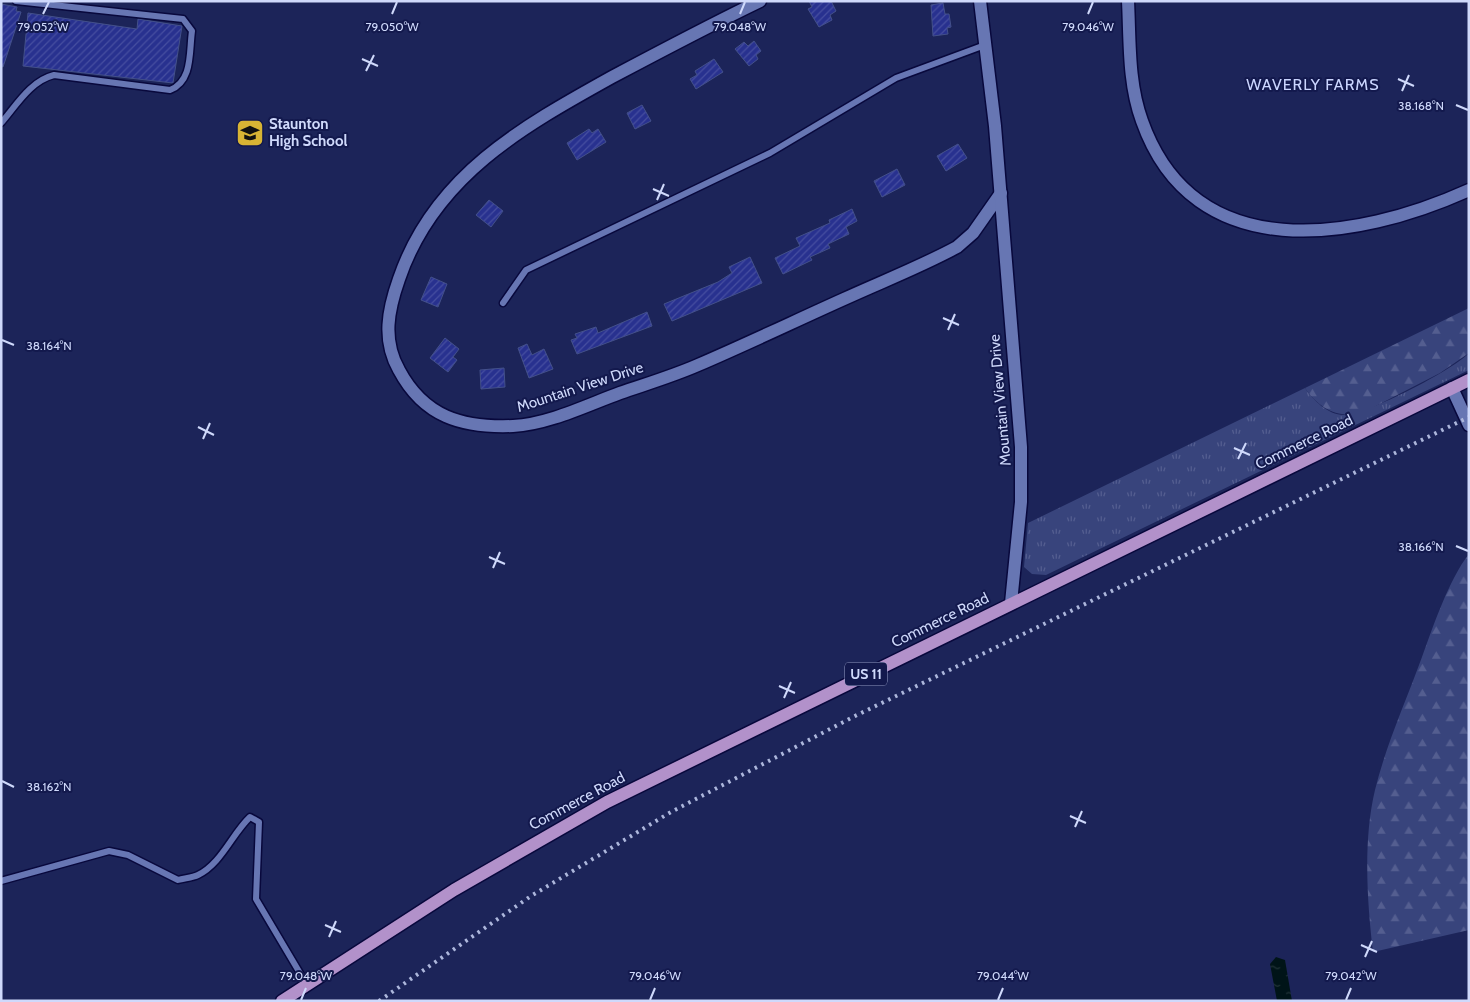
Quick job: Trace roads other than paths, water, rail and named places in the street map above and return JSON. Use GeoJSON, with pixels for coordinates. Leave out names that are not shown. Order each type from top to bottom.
{"type":"FeatureCollection","features":[{"type":"Feature","properties":{"kind":"main road","name":"Commerce Road"},"geometry":{"type":"LineString","coordinates":[[282,1001],[454,890],[607,802],[1469,380]]}},
{"type":"Feature","properties":{"kind":"street","name":"Mountain View Drive"},"geometry":{"type":"LineString","coordinates":[[760,1],[633,66],[540,118],[481,160],[434,208],[406,261],[388,313],[389,337],[394,362],[406,382],[427,406],[436,413],[455,421],[519,425],[579,408],[697,366],[957,247],[973,233],[1001,193]]}},
{"type":"Feature","properties":{"kind":"street","name":"Mountain View Drive"},"geometry":{"type":"LineString","coordinates":[[980,1],[1001,193],[1021,447],[1021,502],[1011,603]]}},
{"type":"Feature","properties":{"kind":"street"},"geometry":{"type":"LineString","coordinates":[[1128,1],[1133,90],[1145,130],[1158,154],[1174,177],[1190,193],[1216,210],[1246,223],[1268,229],[1312,232],[1355,226],[1390,218],[1439,203],[1469,190]]}},
{"type":"Feature","properties":{"kind":"street"},"geometry":{"type":"LineString","coordinates":[[1452,388],[1469,425]]}},
{"type":"Feature","properties":{"kind":"lane"},"geometry":{"type":"LineString","coordinates":[[1,123],[30,89],[45,78],[54,76],[170,90],[184,82],[187,74],[192,31],[183,19],[16,1]]}},
{"type":"Feature","properties":{"kind":"lane"},"geometry":{"type":"LineString","coordinates":[[503,303],[526,270],[770,153],[896,78],[985,45]]}},
{"type":"Feature","properties":{"kind":"lane"},"geometry":{"type":"LineString","coordinates":[[1,881],[109,851],[128,855],[178,880],[198,875],[216,860],[238,827],[250,817],[260,822],[256,899],[307,984]]}},
{"type":"Feature","properties":{"kind":"water"},"geometry":{"type":"Polygon","coordinates":[[[1276,957],[1285,960],[1292,1001],[1277,1001],[1270,964],[1276,957]]]}},
{"type":"Feature","properties":{"kind":"railway"},"geometry":{"type":"LineString","coordinates":[[379,1001],[531,896],[671,812],[853,717],[1469,417]]}},
{"type":"Feature","properties":{"kind":"place","name":"Staunton High School"},"geometry":{"type":"Point","coordinates":[250,133]}},
{"type":"Feature","properties":{"kind":"district","name":"WAVERLY FARMS"},"geometry":{"type":"Point","coordinates":[1313,84]}}]}
